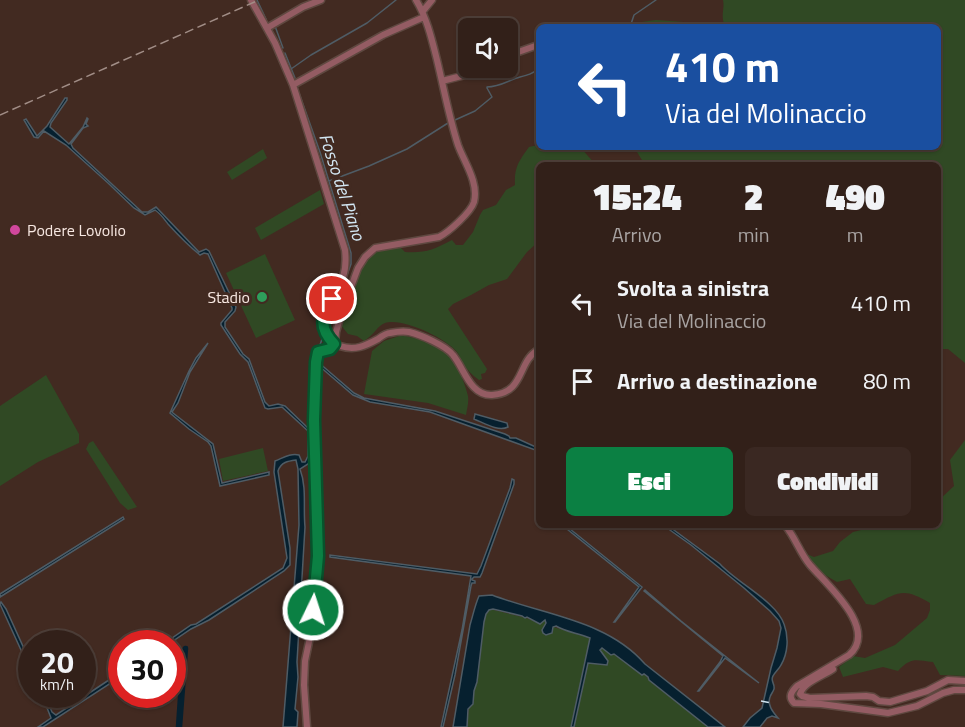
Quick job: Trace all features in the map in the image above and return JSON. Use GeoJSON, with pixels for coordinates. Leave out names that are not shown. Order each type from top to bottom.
{"type":"FeatureCollection","features":[{"type":"Feature","properties":{"kind":"street"},"geometry":{"type":"LineString","coordinates":[[251,0],[283,60],[293,85],[345,250],[344,274],[324,311],[324,329],[328,337],[334,344],[349,349],[366,346],[389,333],[408,332],[431,340],[452,353],[473,387],[489,395],[504,393],[515,385],[531,355],[536,351]]}},
{"type":"Feature","properties":{"kind":"street"},"geometry":{"type":"LineString","coordinates":[[267,28],[303,7],[321,0]]}},
{"type":"Feature","properties":{"kind":"street"},"geometry":{"type":"LineString","coordinates":[[307,727],[305,661],[313,624],[318,556],[314,420],[318,352],[330,349],[334,344],[342,312],[358,268],[365,257],[375,248],[445,234],[474,202],[472,179],[451,123],[433,42],[424,14],[416,0]]}},
{"type":"Feature","properties":{"kind":"street"},"geometry":{"type":"LineString","coordinates":[[293,85],[424,14],[432,0]]}},
{"type":"Feature","properties":{"kind":"street"},"geometry":{"type":"LineString","coordinates":[[518,52],[536,46]]}},
{"type":"Feature","properties":{"kind":"street"},"geometry":{"type":"LineString","coordinates":[[442,81],[458,77]]}},
{"type":"Feature","properties":{"kind":"street"},"geometry":{"type":"LineString","coordinates":[[787,528],[809,564],[848,609],[856,624],[858,643],[849,655],[797,686],[791,694],[791,700],[794,703],[888,712],[917,706],[943,693],[965,690]]}},
{"type":"Feature","properties":{"kind":"street"},"geometry":{"type":"LineString","coordinates":[[838,661],[834,668],[805,686],[800,694],[810,698],[866,696],[890,702],[927,691],[948,680],[965,681]]}},
{"type":"Feature","properties":{"kind":"green space"},"geometry":{"type":"Polygon","coordinates":[[[723,0],[965,0],[965,363],[948,349],[941,349],[941,162],[643,162],[637,152],[637,150],[941,150],[941,24],[724,24],[723,0]]]}},
{"type":"Feature","properties":{"kind":"green space"},"geometry":{"type":"Polygon","coordinates":[[[656,20],[688,24],[631,24],[656,20]]]}},
{"type":"Feature","properties":{"kind":"green space"},"geometry":{"type":"Polygon","coordinates":[[[536,145],[536,150],[583,150],[593,162],[536,162],[536,244],[507,279],[489,285],[448,309],[487,369],[481,374],[482,379],[479,380],[470,372],[457,352],[443,340],[412,326],[402,323],[385,323],[364,341],[348,334],[340,324],[361,265],[372,253],[399,246],[405,252],[419,252],[452,240],[456,245],[463,245],[473,232],[483,210],[496,205],[506,190],[515,185],[518,164],[529,147],[536,145]]]}},
{"type":"Feature","properties":{"kind":"green space"},"geometry":{"type":"Polygon","coordinates":[[[263,149],[267,158],[232,180],[227,172],[263,149]]]}},
{"type":"Feature","properties":{"kind":"green space"},"geometry":{"type":"Polygon","coordinates":[[[320,190],[324,204],[261,240],[255,228],[320,190]]]}},
{"type":"Feature","properties":{"kind":"green space"},"geometry":{"type":"Polygon","coordinates":[[[265,254],[295,320],[256,338],[226,273],[265,254]]]}},
{"type":"Feature","properties":{"kind":"green space"},"geometry":{"type":"Polygon","coordinates":[[[402,335],[435,345],[449,356],[458,368],[466,389],[468,401],[466,415],[428,403],[364,394],[372,351],[384,341],[402,335]]]}},
{"type":"Feature","properties":{"kind":"green space"},"geometry":{"type":"Polygon","coordinates":[[[46,375],[79,434],[79,443],[38,462],[0,486],[0,406],[46,375]]]}},
{"type":"Feature","properties":{"kind":"green space"},"geometry":{"type":"Polygon","coordinates":[[[965,440],[965,676],[940,675],[933,662],[917,660],[906,663],[898,671],[883,667],[843,677],[839,667],[853,656],[865,658],[895,645],[927,618],[930,603],[914,595],[902,593],[874,605],[866,604],[850,579],[837,582],[818,571],[804,553],[814,557],[833,551],[840,542],[853,532],[861,530],[860,528],[941,528],[941,498],[954,486],[950,460],[965,440]]]}},
{"type":"Feature","properties":{"kind":"green space"},"geometry":{"type":"Polygon","coordinates":[[[93,441],[137,507],[128,510],[120,503],[86,449],[93,441]]]}},
{"type":"Feature","properties":{"kind":"green space"},"geometry":{"type":"Polygon","coordinates":[[[263,448],[268,471],[223,481],[219,459],[263,448]]]}},
{"type":"Feature","properties":{"kind":"green space"},"geometry":{"type":"Polygon","coordinates":[[[490,609],[539,623],[544,620],[556,628],[583,635],[602,644],[602,648],[644,673],[650,681],[708,727],[467,727],[480,653],[482,625],[484,616],[490,609]]]}},
{"type":"Feature","properties":{"kind":"water"},"geometry":{"type":"Polygon","coordinates":[[[67,98],[50,127],[69,144],[83,127],[87,118],[88,126],[83,128],[71,144],[73,148],[142,212],[148,212],[156,207],[199,252],[206,249],[209,251],[236,307],[225,322],[225,327],[249,359],[265,402],[269,406],[278,404],[285,406],[310,430],[310,461],[300,469],[304,490],[305,527],[295,709],[298,712],[297,727],[283,727],[299,525],[296,460],[283,464],[278,471],[290,548],[290,565],[209,620],[186,632],[184,630],[283,568],[287,558],[274,472],[275,461],[287,456],[299,455],[302,462],[305,462],[308,456],[308,431],[282,407],[265,408],[248,362],[221,325],[232,308],[208,254],[200,255],[155,210],[145,215],[134,208],[66,145],[44,131],[38,138],[34,137],[24,120],[26,119],[37,136],[67,98]]]}},
{"type":"Feature","properties":{"kind":"water"},"geometry":{"type":"Polygon","coordinates":[[[208,343],[190,372],[172,412],[213,444],[222,483],[269,472],[269,475],[220,486],[211,446],[170,413],[196,358],[208,343]]]}},
{"type":"Feature","properties":{"kind":"water"},"geometry":{"type":"Polygon","coordinates":[[[318,362],[354,393],[364,398],[435,411],[505,434],[510,438],[516,438],[536,447],[536,450],[430,412],[370,402],[353,395],[318,365],[318,362]]]}},
{"type":"Feature","properties":{"kind":"water"},"geometry":{"type":"Polygon","coordinates":[[[475,414],[507,423],[508,427],[491,426],[474,419],[475,414]]]}},
{"type":"Feature","properties":{"kind":"water"},"geometry":{"type":"Polygon","coordinates":[[[512,479],[514,484],[482,573],[480,577],[472,579],[475,583],[471,586],[455,675],[443,727],[441,727],[471,576],[330,557],[330,555],[477,574],[512,479]]]}},
{"type":"Feature","properties":{"kind":"water"},"geometry":{"type":"Polygon","coordinates":[[[123,517],[124,519],[0,597],[0,594],[123,517]]]}},
{"type":"Feature","properties":{"kind":"water"},"geometry":{"type":"Polygon","coordinates":[[[566,528],[569,528],[642,587],[614,622],[639,587],[566,528]]]}},
{"type":"Feature","properties":{"kind":"water"},"geometry":{"type":"Polygon","coordinates":[[[667,528],[671,528],[720,564],[765,600],[780,616],[786,629],[785,655],[772,678],[774,689],[769,700],[778,718],[772,716],[767,718],[760,727],[743,727],[762,708],[781,628],[779,621],[744,588],[667,528]]]}},
{"type":"Feature","properties":{"kind":"water"},"geometry":{"type":"Polygon","coordinates":[[[644,591],[759,683],[725,658],[698,691],[723,656],[644,591]]]}},
{"type":"Feature","properties":{"kind":"water"},"geometry":{"type":"Polygon","coordinates":[[[492,595],[574,620],[612,637],[630,649],[645,664],[725,727],[708,727],[644,674],[642,675],[602,648],[600,650],[608,661],[607,665],[588,663],[574,727],[571,727],[590,638],[556,626],[553,627],[552,633],[546,635],[542,630],[546,623],[545,620],[540,624],[527,617],[493,609],[486,614],[484,622],[477,682],[473,704],[468,709],[467,727],[453,727],[475,606],[479,596],[492,595]]]}},
{"type":"Feature","properties":{"kind":"water"},"geometry":{"type":"Polygon","coordinates":[[[1,602],[6,609],[18,635],[18,643],[1,602]]]}},
{"type":"Feature","properties":{"kind":"water"},"geometry":{"type":"Polygon","coordinates":[[[108,681],[108,685],[96,693],[96,689],[108,681]]]}},
{"type":"Feature","properties":{"kind":"water"},"geometry":{"type":"Polygon","coordinates":[[[47,708],[50,708],[56,715],[67,708],[72,708],[43,727],[38,727],[51,718],[47,708]]]}},
{"type":"Feature","properties":{"kind":"waterway","name":"Fosso del Piano"},"geometry":{"type":"LineString","coordinates":[[257,0],[266,19]]}},
{"type":"Feature","properties":{"kind":"waterway"},"geometry":{"type":"LineString","coordinates":[[291,69],[367,23],[396,0]]}},
{"type":"Feature","properties":{"kind":"waterway"},"geometry":{"type":"LineString","coordinates":[[631,24],[634,15],[656,0]]}},
{"type":"Feature","properties":{"kind":"waterway","name":"Fosso del Piano"},"geometry":{"type":"LineString","coordinates":[[275,26],[283,48]]}},
{"type":"Feature","properties":{"kind":"waterway","name":"Fosso del Piano"},"geometry":{"type":"LineString","coordinates":[[285,53],[295,78]]}},
{"type":"Feature","properties":{"kind":"waterway"},"geometry":{"type":"LineString","coordinates":[[487,87],[500,85],[536,70]]}},
{"type":"Feature","properties":{"kind":"waterway"},"geometry":{"type":"LineString","coordinates":[[455,120],[475,111],[492,97],[487,88]]}},
{"type":"Feature","properties":{"kind":"waterway","name":"Fosso del Piano"},"geometry":{"type":"LineString","coordinates":[[299,93],[351,253],[351,264],[330,322]]}},
{"type":"Feature","properties":{"kind":"waterway"},"geometry":{"type":"LineString","coordinates":[[329,181],[407,149],[448,123]]}},
{"type":"Feature","properties":{"kind":"waterway","name":"Fosso del Piano"},"geometry":{"type":"LineString","coordinates":[[319,348],[322,339]]}},
{"type":"Feature","properties":{"kind":"waterway","name":"Fosso del Piano"},"geometry":{"type":"LineString","coordinates":[[317,430],[318,398]]}},
{"type":"Feature","properties":{"kind":"waterway","name":"Fosso del Piano"},"geometry":{"type":"LineString","coordinates":[[316,622],[317,591]]}},
{"type":"Feature","properties":{"kind":"waterway"},"geometry":{"type":"LineString","coordinates":[[178,727],[183,654],[186,648],[180,727]]}},
{"type":"Feature","properties":{"kind":"waterway","name":"Fosso del Piano"},"geometry":{"type":"LineString","coordinates":[[307,680],[309,714]]}},
{"type":"Feature","properties":{"kind":"ferry route"},"geometry":{"type":"LineString","coordinates":[[761,701],[772,703]]}},
{"type":"Feature","properties":{"kind":"railway"},"geometry":{"type":"LineString","coordinates":[[0,115],[259,0]]}},
{"type":"Feature","properties":{"kind":"place","name":"Podere Lovolio"},"geometry":{"type":"Point","coordinates":[15,230]}},
{"type":"Feature","properties":{"kind":"place","name":"Stadio"},"geometry":{"type":"Point","coordinates":[262,297]}},
{"type":"Feature","properties":{"kind":"route"},"geometry":{"type":"LineString","coordinates":[[313,610],[318,556],[314,469],[316,356],[318,352],[330,349],[334,344],[324,329],[323,321],[324,311],[332,299]]}}]}
